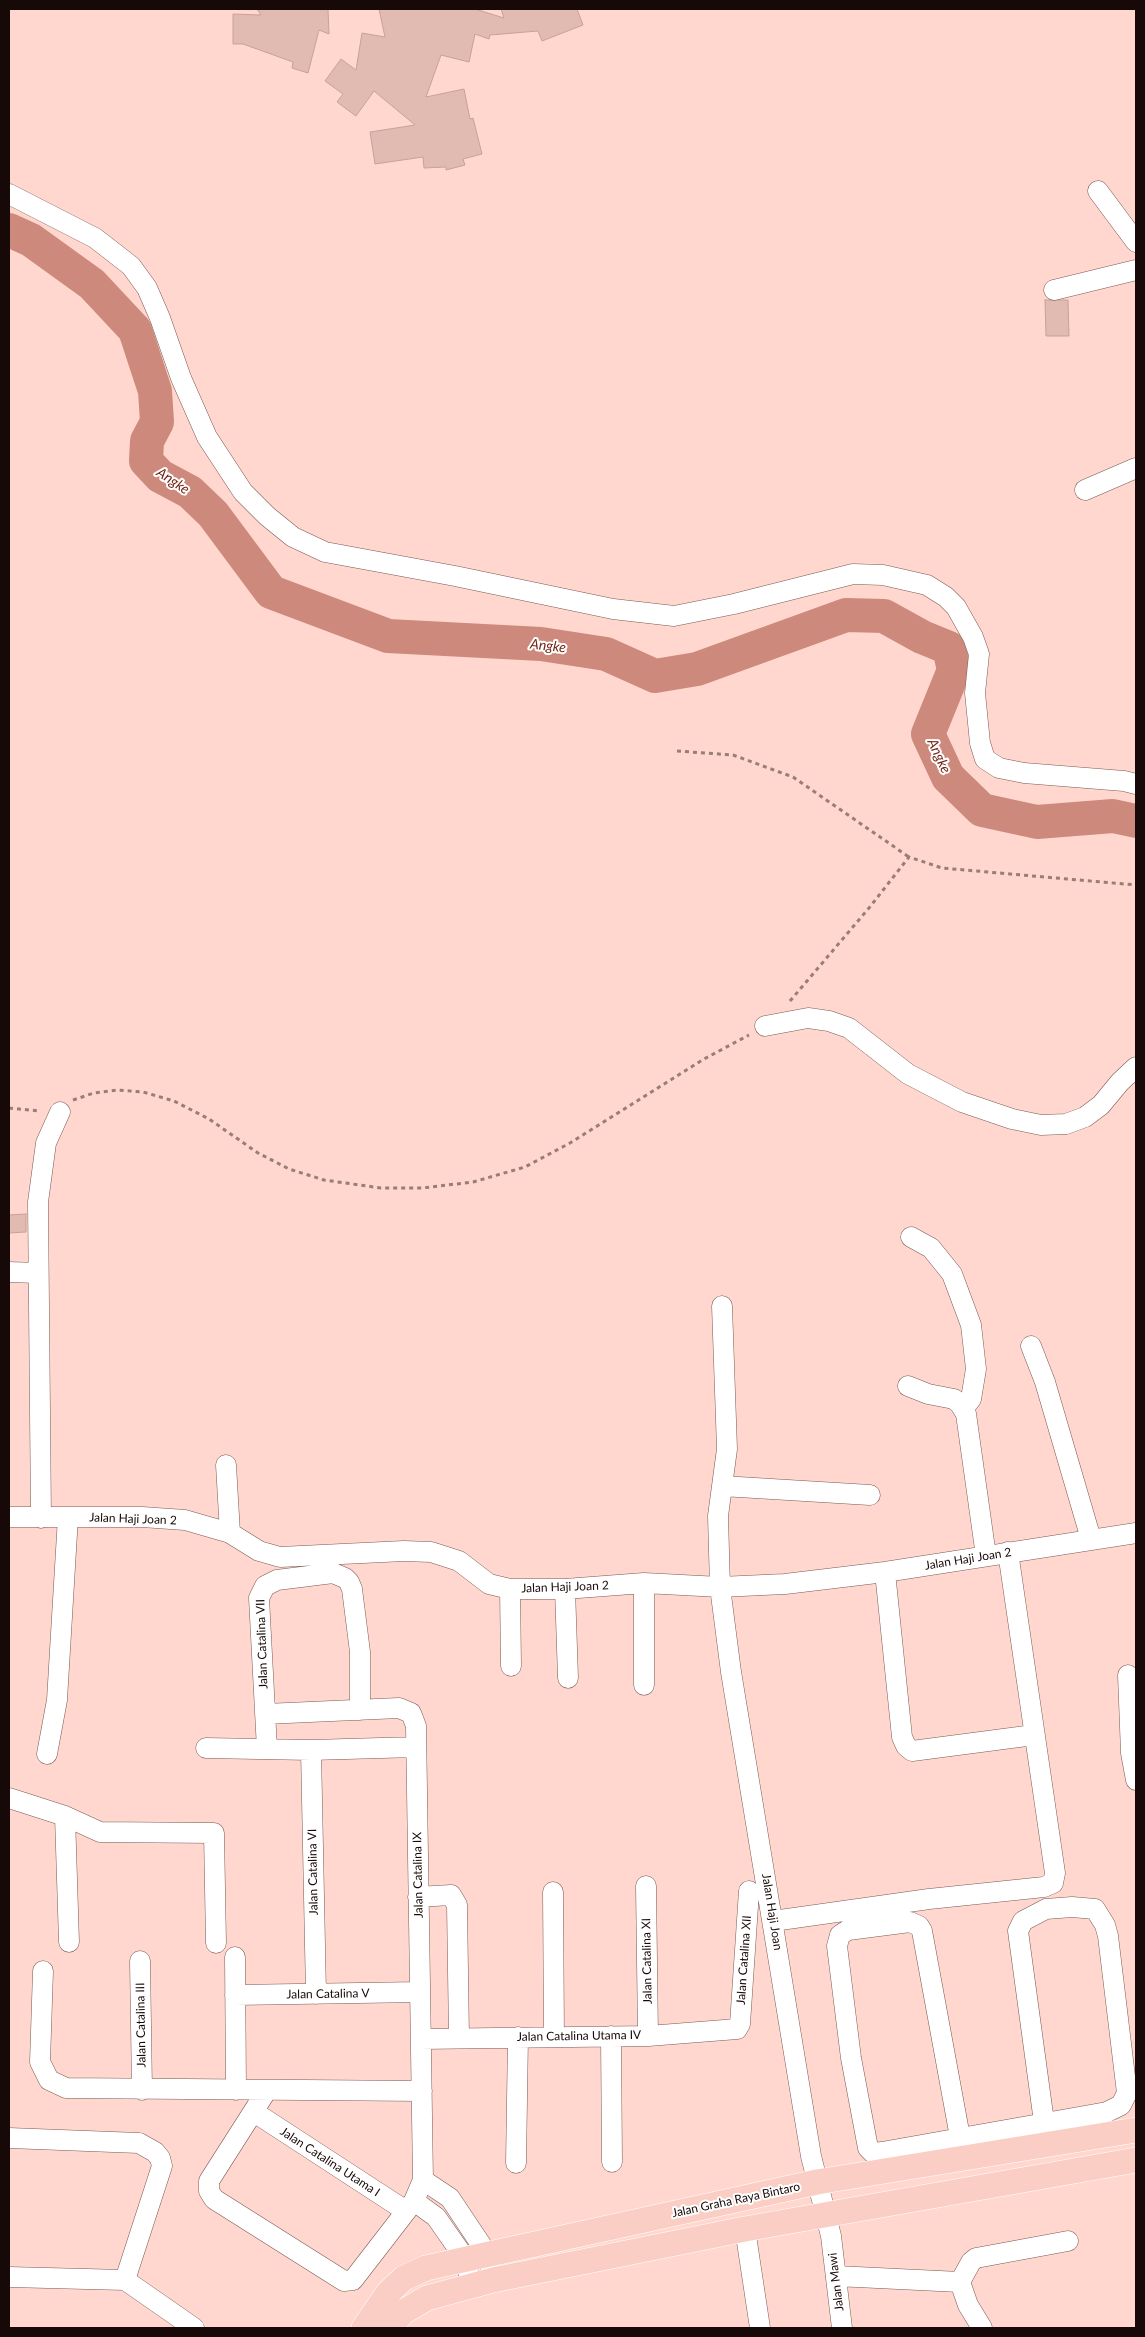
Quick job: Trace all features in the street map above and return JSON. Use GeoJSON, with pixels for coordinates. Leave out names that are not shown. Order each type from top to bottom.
{"type":"FeatureCollection","features":[{"type":"Feature","properties":{"kind":"main road","name":"Jalan Graha Raya Bintaro"},"geometry":{"type":"LineString","coordinates":[[364,2328],[388,2293],[404,2278],[426,2268],[817,2182],[1136,2130]]}},
{"type":"Feature","properties":{"kind":"main road"},"geometry":{"type":"LineString","coordinates":[[389,2328],[403,2312],[427,2298],[482,2283],[745,2229],[828,2225],[1136,2160]]}},
{"type":"Feature","properties":{"kind":"street"},"geometry":{"type":"LineString","coordinates":[[1098,191],[1136,242]]}},
{"type":"Feature","properties":{"kind":"street"},"geometry":{"type":"LineString","coordinates":[[9,194],[95,238],[131,266],[146,288],[160,318],[181,378],[207,437],[243,492],[267,516],[293,536],[325,552],[613,609],[674,616],[734,604],[853,574],[883,575],[927,585],[946,597],[956,608],[973,637],[979,654],[975,692],[980,743],[985,759],[999,768],[1024,773],[1124,781],[1136,784]]}},
{"type":"Feature","properties":{"kind":"street"},"geometry":{"type":"LineString","coordinates":[[1054,290],[1136,270]]}},
{"type":"Feature","properties":{"kind":"street"},"geometry":{"type":"LineString","coordinates":[[1085,490],[1136,468]]}},
{"type":"Feature","properties":{"kind":"street"},"geometry":{"type":"LineString","coordinates":[[765,1026],[808,1018],[829,1021],[849,1028],[908,1074],[962,1102],[1012,1119],[1040,1125],[1066,1124],[1085,1117],[1101,1105],[1120,1082],[1136,1068]]}},
{"type":"Feature","properties":{"kind":"street"},"geometry":{"type":"LineString","coordinates":[[41,1518],[38,1202],[46,1143],[60,1112]]}},
{"type":"Feature","properties":{"kind":"street"},"geometry":{"type":"LineString","coordinates":[[911,1236],[931,1248],[952,1274],[971,1325],[976,1369],[971,1399],[964,1409]]}},
{"type":"Feature","properties":{"kind":"street"},"geometry":{"type":"LineString","coordinates":[[9,1272],[38,1273]]}},
{"type":"Feature","properties":{"kind":"street","name":"Jalan Haji Joan"},"geometry":{"type":"LineString","coordinates":[[722,1306],[727,1449],[718,1516],[720,1587],[731,1672],[817,2182],[828,2225]]}},
{"type":"Feature","properties":{"kind":"street"},"geometry":{"type":"LineString","coordinates":[[1031,1346],[1045,1382],[1091,1539]]}},
{"type":"Feature","properties":{"kind":"street"},"geometry":{"type":"LineString","coordinates":[[908,1386],[928,1394],[954,1399],[964,1409],[986,1556]]}},
{"type":"Feature","properties":{"kind":"street"},"geometry":{"type":"LineString","coordinates":[[226,1465],[230,1533]]}},
{"type":"Feature","properties":{"kind":"street"},"geometry":{"type":"LineString","coordinates":[[722,1486],[870,1495]]}},
{"type":"Feature","properties":{"kind":"street","name":"Jalan Haji Joan 2"},"geometry":{"type":"LineString","coordinates":[[9,1517],[142,1517],[185,1520],[230,1533],[259,1551],[280,1557],[404,1551],[431,1552],[459,1561],[489,1584],[510,1589],[566,1589],[644,1583],[720,1587],[785,1584],[885,1572],[1136,1533]]}},
{"type":"Feature","properties":{"kind":"street"},"geometry":{"type":"LineString","coordinates":[[48,1754],[57,1700],[68,1517]]}},
{"type":"Feature","properties":{"kind":"street"},"geometry":{"type":"LineString","coordinates":[[773,1921],[929,1899],[1049,1886],[1053,1883],[1055,1873],[1008,1552]]}},
{"type":"Feature","properties":{"kind":"street","name":"Jalan Catalina VII"},"geometry":{"type":"LineString","coordinates":[[267,1749],[259,1598],[265,1586],[277,1580],[333,1572],[345,1578],[352,1589],[360,1652],[360,1710]]}},
{"type":"Feature","properties":{"kind":"street"},"geometry":{"type":"LineString","coordinates":[[885,1572],[902,1737],[906,1746],[912,1750],[1034,1736]]}},
{"type":"Feature","properties":{"kind":"street"},"geometry":{"type":"LineString","coordinates":[[644,1583],[644,1685]]}},
{"type":"Feature","properties":{"kind":"street"},"geometry":{"type":"LineString","coordinates":[[510,1589],[511,1666]]}},
{"type":"Feature","properties":{"kind":"street"},"geometry":{"type":"LineString","coordinates":[[566,1589],[568,1678]]}},
{"type":"Feature","properties":{"kind":"street"},"geometry":{"type":"LineString","coordinates":[[1128,1675],[1131,1753],[1136,1780]]}},
{"type":"Feature","properties":{"kind":"street","name":"Jalan Catalina IX"},"geometry":{"type":"LineString","coordinates":[[360,1710],[399,1708],[411,1714],[416,1726],[423,2180]]}},
{"type":"Feature","properties":{"kind":"street"},"geometry":{"type":"LineString","coordinates":[[265,1714],[360,1710]]}},
{"type":"Feature","properties":{"kind":"street"},"geometry":{"type":"LineString","coordinates":[[206,1748],[311,1750],[416,1747]]}},
{"type":"Feature","properties":{"kind":"street","name":"Jalan Catalina VI"},"geometry":{"type":"LineString","coordinates":[[311,1750],[316,1994]]}},
{"type":"Feature","properties":{"kind":"street"},"geometry":{"type":"LineString","coordinates":[[9,1798],[65,1816],[100,1832],[214,1833],[216,1943]]}},
{"type":"Feature","properties":{"kind":"street"},"geometry":{"type":"LineString","coordinates":[[65,1816],[69,1942]]}},
{"type":"Feature","properties":{"kind":"street","name":"Jalan Catalina XI"},"geometry":{"type":"LineString","coordinates":[[646,1886],[648,2036]]}},
{"type":"Feature","properties":{"kind":"street","name":"Jalan Catalina XII"},"geometry":{"type":"LineString","coordinates":[[737,2029],[740,2024],[749,1891]]}},
{"type":"Feature","properties":{"kind":"street"},"geometry":{"type":"LineString","coordinates":[[553,1892],[554,2037]]}},
{"type":"Feature","properties":{"kind":"street"},"geometry":{"type":"LineString","coordinates":[[418,1898],[451,1895],[457,1906],[459,2038]]}},
{"type":"Feature","properties":{"kind":"street"},"geometry":{"type":"LineString","coordinates":[[960,2137],[922,1931],[919,1926],[910,1922],[848,1930],[840,1935],[837,1946],[851,2058],[868,2148],[873,2153],[1115,2110],[1121,2105],[1132,2092],[1129,2041],[1108,1936],[1100,1914],[1095,1909],[1072,1907],[1046,1910],[1023,1921],[1018,1931],[1044,2122]]}},
{"type":"Feature","properties":{"kind":"street"},"geometry":{"type":"LineString","coordinates":[[235,1957],[236,2090]]}},
{"type":"Feature","properties":{"kind":"street","name":"Jalan Catalina III"},"geometry":{"type":"LineString","coordinates":[[140,1961],[142,2090]]}},
{"type":"Feature","properties":{"kind":"street"},"geometry":{"type":"LineString","coordinates":[[43,1971],[40,2062],[49,2080],[66,2088],[142,2090],[422,2090]]}},
{"type":"Feature","properties":{"kind":"street","name":"Jalan Catalina V"},"geometry":{"type":"LineString","coordinates":[[235,1995],[420,1992]]}},
{"type":"Feature","properties":{"kind":"street","name":"Jalan Catalina Utama IV"},"geometry":{"type":"LineString","coordinates":[[421,2039],[648,2036],[737,2029]]}},
{"type":"Feature","properties":{"kind":"street"},"geometry":{"type":"LineString","coordinates":[[611,2036],[612,2162]]}},
{"type":"Feature","properties":{"kind":"street"},"geometry":{"type":"LineString","coordinates":[[516,2163],[518,2037]]}},
{"type":"Feature","properties":{"kind":"street"},"geometry":{"type":"LineString","coordinates":[[267,2090],[209,2181],[209,2192],[214,2199],[346,2281],[354,2279],[410,2206],[423,2180],[450,2198],[477,2257],[482,2283]]}},
{"type":"Feature","properties":{"kind":"street","name":"Jalan Catalina Utama I"},"geometry":{"type":"LineString","coordinates":[[254,2112],[410,2206],[436,2217],[477,2257]]}},
{"type":"Feature","properties":{"kind":"street"},"geometry":{"type":"LineString","coordinates":[[9,2138],[139,2143],[155,2152],[160,2158],[162,2166],[125,2280]]}},
{"type":"Feature","properties":{"kind":"street","name":"Jalan Mawi"},"geometry":{"type":"LineString","coordinates":[[828,2225],[842,2328]]}},
{"type":"Feature","properties":{"kind":"street"},"geometry":{"type":"LineString","coordinates":[[745,2229],[760,2328]]}},
{"type":"Feature","properties":{"kind":"street"},"geometry":{"type":"LineString","coordinates":[[982,2328],[968,2305],[960,2282],[971,2262],[976,2258],[1068,2241]]}},
{"type":"Feature","properties":{"kind":"street"},"geometry":{"type":"LineString","coordinates":[[836,2276],[960,2282]]}},
{"type":"Feature","properties":{"kind":"street"},"geometry":{"type":"LineString","coordinates":[[9,2277],[125,2280],[194,2328]]}},
{"type":"Feature","properties":{"kind":"path"},"geometry":{"type":"LineString","coordinates":[[677,751],[733,755],[793,777],[909,857],[942,868],[1136,885]]}},
{"type":"Feature","properties":{"kind":"path"},"geometry":{"type":"LineString","coordinates":[[9,1108],[60,1112],[74,1098],[94,1093],[117,1090],[142,1092],[174,1101],[209,1119],[258,1153],[289,1169],[324,1180],[381,1188],[422,1188],[473,1182],[525,1167],[570,1143],[704,1059],[765,1026],[804,986],[909,857]]}},
{"type":"Feature","properties":{"kind":"building"},"geometry":{"type":"Polygon","coordinates":[[[257,9],[328,9],[329,34],[319,30],[308,73],[292,68],[293,62],[243,44],[233,44],[233,14],[261,15],[257,9]]]}},
{"type":"Feature","properties":{"kind":"building"},"geometry":{"type":"Polygon","coordinates":[[[379,9],[475,9],[504,18],[501,9],[577,9],[583,25],[542,41],[538,31],[490,35],[489,39],[475,34],[469,62],[441,55],[426,97],[464,89],[470,119],[473,118],[482,154],[463,159],[465,165],[446,170],[446,167],[424,168],[423,157],[375,164],[370,132],[415,125],[374,91],[356,116],[337,102],[343,94],[325,81],[341,59],[356,70],[362,33],[385,37],[379,9]]]}},
{"type":"Feature","properties":{"kind":"building"},"geometry":{"type":"Polygon","coordinates":[[[1045,300],[1068,300],[1069,336],[1046,336],[1045,300]]]}},
{"type":"Feature","properties":{"kind":"building"},"geometry":{"type":"Polygon","coordinates":[[[26,1214],[26,1232],[9,1233],[9,1215],[26,1214]]]}},
{"type":"Feature","properties":{"kind":"waterway","name":"Angke"},"geometry":{"type":"LineString","coordinates":[[9,230],[31,240],[92,284],[135,330],[155,391],[157,422],[147,441],[146,461],[160,476],[190,492],[213,514],[271,592],[388,636],[541,644],[606,654],[655,676],[697,669],[846,615],[884,616],[922,637],[949,648],[954,670],[928,734],[948,777],[982,810],[1037,822],[1113,816],[1136,821]]}}]}
